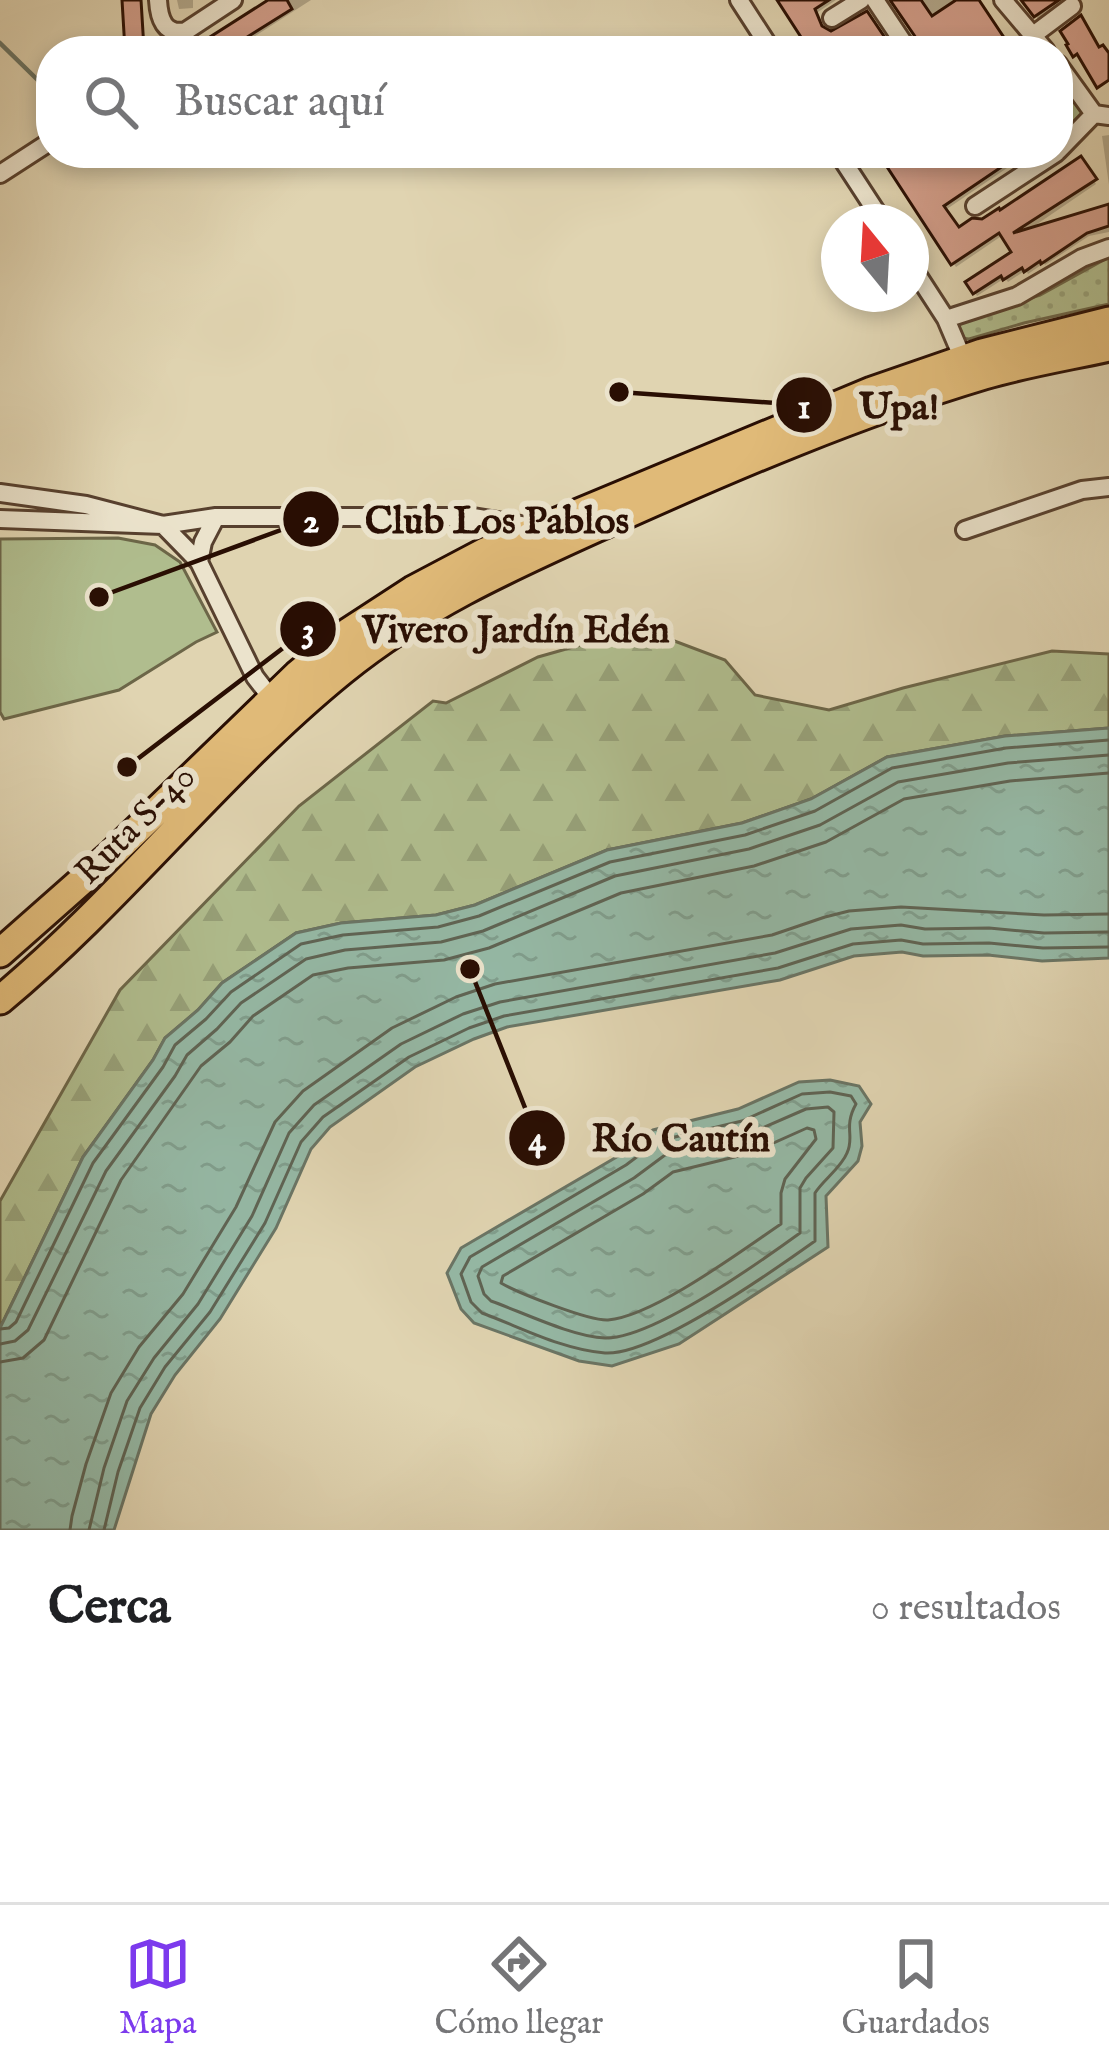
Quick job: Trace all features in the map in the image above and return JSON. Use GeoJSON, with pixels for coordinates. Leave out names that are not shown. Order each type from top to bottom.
{"type":"FeatureCollection","features":[{"type":"Feature","properties":{"kind":"main road"},"geometry":{"type":"LineString","coordinates":[[490,563],[540,529],[791,422],[963,359],[1109,321]]}},
{"type":"Feature","properties":{"kind":"main road"},"geometry":{"type":"LineString","coordinates":[[490,563],[901,401],[990,373],[1109,347]]}},
{"type":"Feature","properties":{"kind":"main road","name":"Ruta S-40"},"geometry":{"type":"LineString","coordinates":[[0,953],[281,708],[338,675],[490,563]]}},
{"type":"Feature","properties":{"kind":"main road","name":"Ruta S-40"},"geometry":{"type":"LineString","coordinates":[[0,1000],[89,919],[281,708]]}},
{"type":"Feature","properties":{"kind":"street"},"geometry":{"type":"LineString","coordinates":[[158,0],[160,20],[177,33],[233,0]]}},
{"type":"Feature","properties":{"kind":"street"},"geometry":{"type":"LineString","coordinates":[[739,0],[762,36]]}},
{"type":"Feature","properties":{"kind":"street"},"geometry":{"type":"LineString","coordinates":[[832,18],[860,0]]}},
{"type":"Feature","properties":{"kind":"street"},"geometry":{"type":"LineString","coordinates":[[875,0],[899,36]]}},
{"type":"Feature","properties":{"kind":"street"},"geometry":{"type":"LineString","coordinates":[[1004,0],[1032,36]]}},
{"type":"Feature","properties":{"kind":"street"},"geometry":{"type":"LineString","coordinates":[[1048,36],[1072,6]]}},
{"type":"Feature","properties":{"kind":"street"},"geometry":{"type":"LineString","coordinates":[[1073,81],[1102,115],[1073,139]]}},
{"type":"Feature","properties":{"kind":"street"},"geometry":{"type":"LineString","coordinates":[[0,174],[36,151]]}},
{"type":"Feature","properties":{"kind":"street"},"geometry":{"type":"LineString","coordinates":[[848,168],[871,204]]}},
{"type":"Feature","properties":{"kind":"street"},"geometry":{"type":"LineString","coordinates":[[975,206],[1033,168]]}},
{"type":"Feature","properties":{"kind":"street"},"geometry":{"type":"LineString","coordinates":[[946,319],[1017,296],[1082,258],[1109,248]]}},
{"type":"Feature","properties":{"kind":"street"},"geometry":{"type":"LineString","coordinates":[[929,293],[963,359]]}},
{"type":"Feature","properties":{"kind":"street"},"geometry":{"type":"LineString","coordinates":[[965,530],[1082,490],[1109,487]]}},
{"type":"Feature","properties":{"kind":"street"},"geometry":{"type":"LineString","coordinates":[[0,493],[86,505],[163,525],[199,562],[255,677],[281,708]]}},
{"type":"Feature","properties":{"kind":"street"},"geometry":{"type":"LineString","coordinates":[[0,519],[163,525],[216,517],[472,517],[540,529]]}},
{"type":"Feature","properties":{"kind":"street"},"geometry":{"type":"LineString","coordinates":[[199,562],[216,517]]}},
{"type":"Feature","properties":{"kind":"street"},"geometry":{"type":"LineString","coordinates":[[472,517],[486,540],[490,563]]}},
{"type":"Feature","properties":{"kind":"green space"},"geometry":{"type":"Polygon","coordinates":[[[1073,96],[1086,114],[1073,129],[1073,96]]]}},
{"type":"Feature","properties":{"kind":"green space"},"geometry":{"type":"Polygon","coordinates":[[[1109,257],[1109,304],[961,338],[957,327],[965,320],[1040,295],[1109,257]]]}},
{"type":"Feature","properties":{"kind":"green space"},"geometry":{"type":"Polygon","coordinates":[[[118,538],[155,545],[180,562],[217,632],[119,690],[4,719],[0,712],[0,539],[118,538]]]}},
{"type":"Feature","properties":{"kind":"green space"},"geometry":{"type":"Polygon","coordinates":[[[640,628],[725,660],[755,695],[829,710],[1052,651],[1109,654],[1109,728],[1005,736],[887,757],[811,799],[742,823],[607,850],[475,905],[436,915],[341,923],[296,933],[222,983],[165,1038],[83,1157],[0,1328],[0,1201],[120,990],[299,806],[433,701],[446,703],[538,657],[640,628]]]}},
{"type":"Feature","properties":{"kind":"water"},"geometry":{"type":"Polygon","coordinates":[[[1109,728],[1109,958],[1042,961],[902,952],[854,956],[780,980],[507,1027],[415,1067],[330,1127],[311,1149],[276,1228],[220,1319],[151,1414],[114,1530],[0,1530],[0,1328],[83,1157],[165,1038],[222,983],[296,933],[341,923],[436,915],[475,905],[607,850],[742,823],[811,799],[887,757],[1005,736],[1109,728]]]}},
{"type":"Feature","properties":{"kind":"water"},"geometry":{"type":"Polygon","coordinates":[[[830,1080],[859,1086],[871,1104],[860,1122],[858,1161],[826,1196],[828,1247],[679,1344],[612,1366],[579,1361],[474,1323],[461,1309],[447,1273],[461,1248],[620,1155],[653,1130],[738,1109],[799,1082],[830,1080]]]}},
{"type":"Feature","properties":{"kind":"building"},"geometry":{"type":"Polygon","coordinates":[[[122,0],[141,0],[143,36],[124,36],[122,0]]]}},
{"type":"Feature","properties":{"kind":"building"},"geometry":{"type":"Polygon","coordinates":[[[268,0],[287,0],[292,9],[249,36],[212,36],[268,0]]]}},
{"type":"Feature","properties":{"kind":"building"},"geometry":{"type":"Polygon","coordinates":[[[777,0],[829,0],[815,9],[822,26],[831,31],[867,11],[884,36],[800,36],[777,0]]]}},
{"type":"Feature","properties":{"kind":"building"},"geometry":{"type":"Polygon","coordinates":[[[890,0],[921,0],[932,16],[956,0],[979,0],[1003,36],[915,36],[890,0]]]}},
{"type":"Feature","properties":{"kind":"building"},"geometry":{"type":"Polygon","coordinates":[[[1021,0],[1059,0],[1034,17],[1021,0]]]}},
{"type":"Feature","properties":{"kind":"building"},"geometry":{"type":"Polygon","coordinates":[[[1081,15],[1099,47],[1103,45],[1109,53],[1109,80],[1097,88],[1077,54],[1073,57],[1073,36],[1060,31],[1081,15]]]}},
{"type":"Feature","properties":{"kind":"building"},"geometry":{"type":"Polygon","coordinates":[[[1081,156],[1097,179],[1013,233],[1109,204],[1109,226],[973,294],[965,282],[1011,252],[999,233],[951,265],[929,231],[929,204],[911,204],[888,168],[1000,168],[944,206],[959,227],[1000,210],[1063,168],[1073,168],[1073,161],[1081,156]]]}},
{"type":"Feature","properties":{"kind":"waterway"},"geometry":{"type":"LineString","coordinates":[[0,43],[36,78]]}},
{"type":"Feature","properties":{"kind":"place","name":"Upa!"},"geometry":{"type":"Point","coordinates":[619,392]}},
{"type":"Feature","properties":{"kind":"place","name":"Club Los Pablos"},"geometry":{"type":"Point","coordinates":[99,597]}},
{"type":"Feature","properties":{"kind":"place","name":"Vivero Jardín Edén"},"geometry":{"type":"Point","coordinates":[127,767]}},
{"type":"Feature","properties":{"kind":"place","name":"Río Cautín"},"geometry":{"type":"Point","coordinates":[470,969]}}]}
